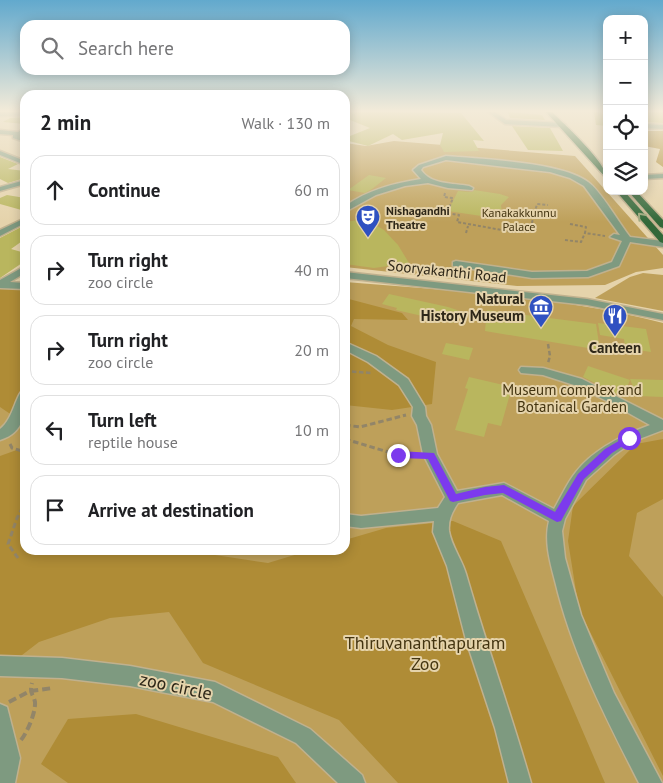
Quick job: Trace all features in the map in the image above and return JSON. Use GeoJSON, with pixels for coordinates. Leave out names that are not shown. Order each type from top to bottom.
{"type":"FeatureCollection","features":[{"type":"Feature","properties":{"kind":"main road"},"geometry":{"type":"LineString","coordinates":[[585,149],[603,172]]}},
{"type":"Feature","properties":{"kind":"main road"},"geometry":{"type":"LineString","coordinates":[[624,195],[663,240]]}},
{"type":"Feature","properties":{"kind":"main road"},"geometry":{"type":"LineString","coordinates":[[636,195],[663,224]]}},
{"type":"Feature","properties":{"kind":"street"},"geometry":{"type":"LineString","coordinates":[[0,153],[20,161]]}},
{"type":"Feature","properties":{"kind":"street"},"geometry":{"type":"LineString","coordinates":[[427,181],[417,170],[421,166],[446,158],[550,170],[573,176],[587,184],[627,239]]}},
{"type":"Feature","properties":{"kind":"street"},"geometry":{"type":"LineString","coordinates":[[648,177],[663,176]]}},
{"type":"Feature","properties":{"kind":"street"},"geometry":{"type":"LineString","coordinates":[[350,207],[367,196],[403,184],[427,181],[469,188]]}},
{"type":"Feature","properties":{"kind":"street"},"geometry":{"type":"LineString","coordinates":[[0,183],[13,185]]}},
{"type":"Feature","properties":{"kind":"street"},"geometry":{"type":"LineString","coordinates":[[0,189],[20,183]]}},
{"type":"Feature","properties":{"kind":"street"},"geometry":{"type":"LineString","coordinates":[[0,233],[20,223]]}},
{"type":"Feature","properties":{"kind":"street"},"geometry":{"type":"LineString","coordinates":[[614,237],[663,244]]}},
{"type":"Feature","properties":{"kind":"street"},"geometry":{"type":"LineString","coordinates":[[456,264],[532,275],[588,274],[616,264],[627,239]]}},
{"type":"Feature","properties":{"kind":"street"},"geometry":{"type":"LineString","coordinates":[[0,285],[20,271]]}},
{"type":"Feature","properties":{"kind":"street","name":"Sooryakanthi Road"},"geometry":{"type":"LineString","coordinates":[[350,277],[587,302],[663,317]]}},
{"type":"Feature","properties":{"kind":"street"},"geometry":{"type":"LineString","coordinates":[[0,285],[20,286]]}},
{"type":"Feature","properties":{"kind":"street"},"geometry":{"type":"LineString","coordinates":[[350,348],[404,382],[419,407],[431,455],[453,498]]}},
{"type":"Feature","properties":{"kind":"street"},"geometry":{"type":"LineString","coordinates":[[525,370],[553,373],[607,395],[661,425]]}},
{"type":"Feature","properties":{"kind":"street"},"geometry":{"type":"LineString","coordinates":[[1,435],[8,431],[20,411]]}},
{"type":"Feature","properties":{"kind":"street"},"geometry":{"type":"LineString","coordinates":[[651,783],[607,700],[572,615],[557,558],[554,531],[557,518],[581,476],[609,451],[629,438],[661,425]]}},
{"type":"Feature","properties":{"kind":"street"},"geometry":{"type":"LineString","coordinates":[[520,783],[505,728],[475,640],[455,566],[441,532],[442,514],[453,498],[504,489],[557,518]]}},
{"type":"Feature","properties":{"kind":"street"},"geometry":{"type":"LineString","coordinates":[[350,521],[360,522],[442,514]]}},
{"type":"Feature","properties":{"kind":"street","name":"zoo circle"},"geometry":{"type":"LineString","coordinates":[[0,666],[62,668],[130,676],[216,692],[304,736],[354,783]]}},
{"type":"Feature","properties":{"kind":"street"},"geometry":{"type":"LineString","coordinates":[[3,709],[9,758],[4,783]]}},
{"type":"Feature","properties":{"kind":"path"},"geometry":{"type":"LineString","coordinates":[[449,185],[444,197],[453,198],[447,213],[459,216],[457,222],[468,226],[513,232],[530,230],[537,204],[548,205]]}},
{"type":"Feature","properties":{"kind":"path"},"geometry":{"type":"LineString","coordinates":[[565,240],[581,242],[585,233],[586,227],[570,224]]}},
{"type":"Feature","properties":{"kind":"path"},"geometry":{"type":"LineString","coordinates":[[466,233],[468,226]]}},
{"type":"Feature","properties":{"kind":"path"},"geometry":{"type":"LineString","coordinates":[[585,233],[614,237]]}},
{"type":"Feature","properties":{"kind":"path"},"geometry":{"type":"LineString","coordinates":[[548,344],[550,356]]}},
{"type":"Feature","properties":{"kind":"path"},"geometry":{"type":"LineString","coordinates":[[350,371],[373,372],[383,367]]}},
{"type":"Feature","properties":{"kind":"path"},"geometry":{"type":"LineString","coordinates":[[350,426],[360,427],[419,413]]}},
{"type":"Feature","properties":{"kind":"path"},"geometry":{"type":"LineString","coordinates":[[1,435],[9,440],[12,448],[20,450]]}},
{"type":"Feature","properties":{"kind":"path"},"geometry":{"type":"LineString","coordinates":[[350,441],[398,455],[431,455]]}},
{"type":"Feature","properties":{"kind":"path"},"geometry":{"type":"LineString","coordinates":[[18,558],[8,544],[20,512]]}},
{"type":"Feature","properties":{"kind":"path"},"geometry":{"type":"LineString","coordinates":[[3,709],[20,694],[30,690],[52,688]]}},
{"type":"Feature","properties":{"kind":"path"},"geometry":{"type":"LineString","coordinates":[[9,758],[27,732],[36,703],[30,690]]}},
{"type":"Feature","properties":{"kind":"green space","name":"Kanakakkunnu Palace"},"geometry":{"type":"Polygon","coordinates":[[[350,149],[485,149],[575,156],[603,188],[603,195],[610,195],[663,255],[663,268],[636,272],[605,285],[517,286],[350,268],[350,149]]]}},
{"type":"Feature","properties":{"kind":"green space"},"geometry":{"type":"Polygon","coordinates":[[[658,149],[663,149],[663,167],[656,162],[660,149],[658,149]]]}},
{"type":"Feature","properties":{"kind":"green space"},"geometry":{"type":"Polygon","coordinates":[[[643,273],[663,275],[663,311],[595,298],[630,277],[643,273]]]}},
{"type":"Feature","properties":{"kind":"green space","name":"Thiruvananthapuram Zoo"},"geometry":{"type":"Polygon","coordinates":[[[350,282],[505,296],[585,306],[663,323],[663,783],[0,783],[0,285],[20,287],[20,555],[350,555],[350,282]]]}},
{"type":"Feature","properties":{"kind":"green space"},"geometry":{"type":"Polygon","coordinates":[[[0,287],[20,289],[20,421],[0,407],[0,287]]]}},
{"type":"Feature","properties":{"kind":"green space"},"geometry":{"type":"Polygon","coordinates":[[[350,299],[402,313],[408,320],[354,319],[351,326],[388,345],[436,362],[432,404],[392,410],[350,406],[350,299]]]}},
{"type":"Feature","properties":{"kind":"green space"},"geometry":{"type":"Polygon","coordinates":[[[663,439],[663,499],[637,513],[629,556],[663,597],[663,776],[579,610],[568,541],[573,506],[636,444],[663,439]]]}},
{"type":"Feature","properties":{"kind":"green space"},"geometry":{"type":"Polygon","coordinates":[[[20,449],[20,555],[215,555],[268,563],[294,555],[350,555],[350,539],[386,528],[453,521],[501,541],[605,783],[398,783],[339,720],[203,663],[169,612],[110,618],[39,642],[0,672],[0,456],[20,449]]]}},
{"type":"Feature","properties":{"kind":"green space"},"geometry":{"type":"Polygon","coordinates":[[[136,714],[278,757],[296,783],[68,783],[41,764],[68,719],[136,714]]]}},
{"type":"Feature","properties":{"kind":"building"},"geometry":{"type":"Polygon","coordinates":[[[442,149],[478,149],[479,151],[444,152],[442,149]]]}},
{"type":"Feature","properties":{"kind":"building"},"geometry":{"type":"Polygon","coordinates":[[[527,149],[562,149],[563,151],[527,149]]]}},
{"type":"Feature","properties":{"kind":"building"},"geometry":{"type":"Polygon","coordinates":[[[0,157],[18,164],[8,169],[20,170],[20,179],[8,183],[0,179],[0,157]]]}},
{"type":"Feature","properties":{"kind":"building"},"geometry":{"type":"Polygon","coordinates":[[[369,175],[386,178],[365,193],[350,190],[369,175]]]}},
{"type":"Feature","properties":{"kind":"building"},"geometry":{"type":"Polygon","coordinates":[[[474,190],[509,197],[501,205],[502,214],[488,217],[448,211],[458,191],[472,192],[474,190]]]}},
{"type":"Feature","properties":{"kind":"building"},"geometry":{"type":"Polygon","coordinates":[[[7,195],[20,197],[20,210],[0,204],[0,198],[7,195]]]}},
{"type":"Feature","properties":{"kind":"building","name":"Nishagandhi Theatre"},"geometry":{"type":"Polygon","coordinates":[[[365,219],[384,230],[398,245],[409,263],[374,268],[350,265],[350,221],[365,219]]]}},
{"type":"Feature","properties":{"kind":"building"},"geometry":{"type":"Polygon","coordinates":[[[20,228],[20,243],[11,249],[20,252],[20,264],[0,278],[0,238],[20,228]]]}},
{"type":"Feature","properties":{"kind":"building"},"geometry":{"type":"Polygon","coordinates":[[[389,294],[460,311],[453,323],[396,310],[397,308],[382,304],[389,294]]]}},
{"type":"Feature","properties":{"kind":"building","name":"Natural History Museum"},"geometry":{"type":"Polygon","coordinates":[[[487,310],[596,324],[600,350],[485,331],[487,310]]]}},
{"type":"Feature","properties":{"kind":"building"},"geometry":{"type":"Polygon","coordinates":[[[598,323],[646,329],[651,352],[625,348],[624,339],[600,335],[598,323]]]}},
{"type":"Feature","properties":{"kind":"building"},"geometry":{"type":"Polygon","coordinates":[[[446,343],[473,348],[469,360],[442,354],[446,343]]]}},
{"type":"Feature","properties":{"kind":"building"},"geometry":{"type":"Polygon","coordinates":[[[588,366],[630,380],[623,397],[583,377],[588,366]]]}},
{"type":"Feature","properties":{"kind":"building"},"geometry":{"type":"Polygon","coordinates":[[[469,377],[512,387],[501,426],[488,423],[484,437],[455,430],[468,389],[465,388],[469,377]]]}},
{"type":"Feature","properties":{"kind":"building"},"geometry":{"type":"Polygon","coordinates":[[[630,379],[663,380],[663,397],[637,396],[630,379]]]}},
{"type":"Feature","properties":{"kind":"place","name":"Nishagandhi Theatre"},"geometry":{"type":"Point","coordinates":[368,238]}},
{"type":"Feature","properties":{"kind":"place","name":"Natural History Museum"},"geometry":{"type":"Point","coordinates":[541,328]}},
{"type":"Feature","properties":{"kind":"place","name":"Canteen"},"geometry":{"type":"Point","coordinates":[615,337]}},
{"type":"Feature","properties":{"kind":"route"},"geometry":{"type":"LineString","coordinates":[[398,455],[431,455],[453,498],[504,489],[557,518],[581,476],[609,451],[629,438]]}},
{"type":"Feature","properties":{"kind":"park label","name":"Museum complex and Botanical Garden"},"geometry":{"type":"Point","coordinates":[572,398]}}]}
